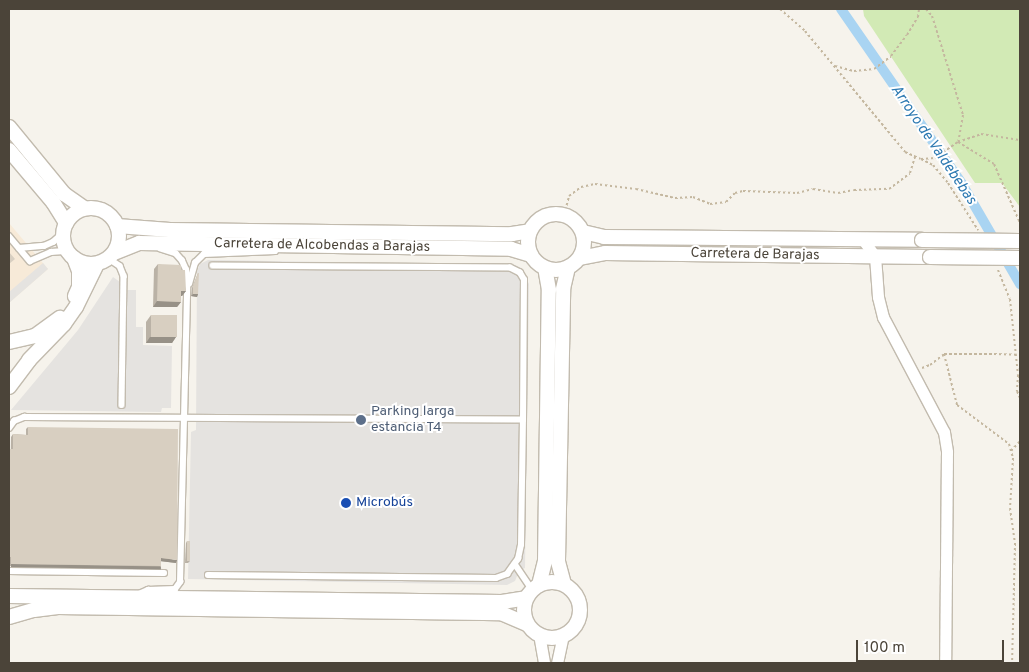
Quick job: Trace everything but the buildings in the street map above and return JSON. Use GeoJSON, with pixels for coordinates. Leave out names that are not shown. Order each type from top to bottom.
{"type":"FeatureCollection","features":[{"type":"Feature","properties":{"kind":"street"},"geometry":{"type":"LineString","coordinates":[[9,127],[64,194],[84,208]]}},
{"type":"Feature","properties":{"kind":"street"},"geometry":{"type":"LineString","coordinates":[[9,150],[53,202],[65,228],[71,255],[79,271],[80,287],[68,308],[58,320],[35,336],[9,342]]}},
{"type":"Feature","properties":{"kind":"street"},"geometry":{"type":"LineString","coordinates":[[9,387],[29,360],[64,324],[106,258],[118,244],[117,226],[108,213],[92,207],[76,211],[65,228]]}},
{"type":"Feature","properties":{"kind":"street"},"geometry":{"type":"LineString","coordinates":[[552,214],[564,215],[578,224],[582,232],[584,241],[580,258],[568,268],[561,270],[545,268],[531,255],[528,239],[530,231],[543,217],[552,214]]}},
{"type":"Feature","properties":{"kind":"street","name":"Carretera de Alcobendas a Barajas"},"geometry":{"type":"LineString","coordinates":[[117,226],[170,230],[512,234],[530,231]]}},
{"type":"Feature","properties":{"kind":"street","name":"Carretera de Barajas"},"geometry":{"type":"LineString","coordinates":[[582,232],[604,237],[1020,241]]}},
{"type":"Feature","properties":{"kind":"street"},"geometry":{"type":"LineString","coordinates":[[863,240],[875,256],[878,297],[883,317],[944,432],[947,452],[945,663]]}},
{"type":"Feature","properties":{"kind":"street","name":"Carretera de Alcobendas a Barajas"},"geometry":{"type":"LineString","coordinates":[[106,258],[139,244],[511,249],[531,255]]}},
{"type":"Feature","properties":{"kind":"street","name":"Carretera de Barajas"},"geometry":{"type":"LineString","coordinates":[[580,258],[606,253],[1020,258]]}},
{"type":"Feature","properties":{"kind":"street"},"geometry":{"type":"LineString","coordinates":[[71,255],[89,264],[106,258]]}},
{"type":"Feature","properties":{"kind":"street"},"geometry":{"type":"LineString","coordinates":[[528,624],[524,614],[545,561],[549,290],[545,268]]}},
{"type":"Feature","properties":{"kind":"street"},"geometry":{"type":"LineString","coordinates":[[9,617],[46,608],[501,613],[528,624],[539,634],[547,637],[563,635],[570,630],[579,615],[577,597],[564,584],[558,561],[562,289],[568,268]]}},
{"type":"Feature","properties":{"kind":"street"},"geometry":{"type":"LineString","coordinates":[[9,596],[502,602],[551,582],[564,584]]}},
{"type":"Feature","properties":{"kind":"street"},"geometry":{"type":"LineString","coordinates":[[539,634],[544,663]]}},
{"type":"Feature","properties":{"kind":"street"},"geometry":{"type":"LineString","coordinates":[[557,663],[563,635]]}},
{"type":"Feature","properties":{"kind":"lane"},"geometry":{"type":"LineString","coordinates":[[19,248],[44,246],[53,242],[65,228]]}},
{"type":"Feature","properties":{"kind":"lane"},"geometry":{"type":"LineString","coordinates":[[9,236],[30,261],[51,252],[71,255]]}},
{"type":"Feature","properties":{"kind":"lane"},"geometry":{"type":"LineString","coordinates":[[132,598],[144,590],[175,589],[180,582],[187,288],[186,270],[179,258],[169,251],[139,244]]}},
{"type":"Feature","properties":{"kind":"lane"},"geometry":{"type":"LineString","coordinates":[[187,288],[193,267],[204,254],[263,253],[306,246]]}},
{"type":"Feature","properties":{"kind":"lane"},"geometry":{"type":"LineString","coordinates":[[106,258],[120,266],[124,276],[122,405]]}},
{"type":"Feature","properties":{"kind":"lane"},"geometry":{"type":"LineString","coordinates":[[208,575],[496,578],[507,574],[515,564],[521,545],[524,280],[520,273],[510,268],[213,266]]}},
{"type":"Feature","properties":{"kind":"lane"},"geometry":{"type":"LineString","coordinates":[[9,428],[14,421],[24,417],[523,420]]}},
{"type":"Feature","properties":{"kind":"lane"},"geometry":{"type":"LineString","coordinates":[[515,564],[532,590]]}},
{"type":"Feature","properties":{"kind":"lane"},"geometry":{"type":"LineString","coordinates":[[9,571],[164,573]]}},
{"type":"Feature","properties":{"kind":"path"},"geometry":{"type":"LineString","coordinates":[[780,9],[805,32],[835,66],[905,152],[933,166],[948,183],[980,232]]}},
{"type":"Feature","properties":{"kind":"path"},"geometry":{"type":"LineString","coordinates":[[835,66],[854,71],[874,69],[888,59],[907,35],[918,17],[919,9]]}},
{"type":"Feature","properties":{"kind":"path"},"geometry":{"type":"LineString","coordinates":[[926,9],[932,16],[964,115],[958,142]]}},
{"type":"Feature","properties":{"kind":"path"},"geometry":{"type":"LineString","coordinates":[[920,159],[934,158],[958,142],[981,134],[1020,140]]}},
{"type":"Feature","properties":{"kind":"path"},"geometry":{"type":"LineString","coordinates":[[958,142],[994,164],[1020,223]]}},
{"type":"Feature","properties":{"kind":"path"},"geometry":{"type":"LineString","coordinates":[[564,215],[569,196],[581,186],[594,184],[636,189],[675,198],[693,197],[710,204],[726,202],[734,193],[743,191],[790,193],[813,189],[838,193],[854,190],[889,189],[910,173],[916,157]]}},
{"type":"Feature","properties":{"kind":"path"},"geometry":{"type":"LineString","coordinates":[[996,264],[1010,299],[1018,375],[1017,391],[1020,398]]}},
{"type":"Feature","properties":{"kind":"path"},"geometry":{"type":"LineString","coordinates":[[913,372],[930,365],[944,354],[1020,355]]}},
{"type":"Feature","properties":{"kind":"path"},"geometry":{"type":"LineString","coordinates":[[944,354],[957,405],[1009,444],[1013,458],[1010,508],[1015,543],[1012,663]]}},
{"type":"Feature","properties":{"kind":"path"},"geometry":{"type":"LineString","coordinates":[[1011,452],[1020,441]]}},
{"type":"Feature","properties":{"kind":"shaded area"},"geometry":{"type":"Polygon","coordinates":[[[9,223],[48,269],[9,303],[9,223]]]}},
{"type":"Feature","properties":{"kind":"shaded area","name":"Parking larga estancia T4"},"geometry":{"type":"Polygon","coordinates":[[[208,260],[515,265],[521,268],[529,284],[525,568],[519,571],[515,581],[507,585],[188,579],[191,432],[196,430],[197,271],[200,264],[208,260]]]}},
{"type":"Feature","properties":{"kind":"shaded area"},"geometry":{"type":"Polygon","coordinates":[[[43,263],[48,269],[9,303],[9,292],[43,263]]]}},
{"type":"Feature","properties":{"kind":"shaded area"},"geometry":{"type":"Polygon","coordinates":[[[113,277],[124,285],[124,290],[136,290],[136,327],[143,327],[143,345],[172,346],[171,408],[162,408],[161,412],[11,410],[78,330],[113,277]]]}},
{"type":"Feature","properties":{"kind":"green space"},"geometry":{"type":"Polygon","coordinates":[[[863,9],[1020,9],[1020,207],[1002,183],[975,183],[864,16],[863,9]]]}},
{"type":"Feature","properties":{"kind":"waterway","name":"Arroyo de Valdebebas"},"geometry":{"type":"LineString","coordinates":[[841,9],[962,184],[1020,284]]}},
{"type":"Feature","properties":{"kind":"place","name":"Parking larga estancia T4"},"geometry":{"type":"Point","coordinates":[361,420]}},
{"type":"Feature","properties":{"kind":"place","name":"Microbús"},"geometry":{"type":"Point","coordinates":[346,503]}}]}
